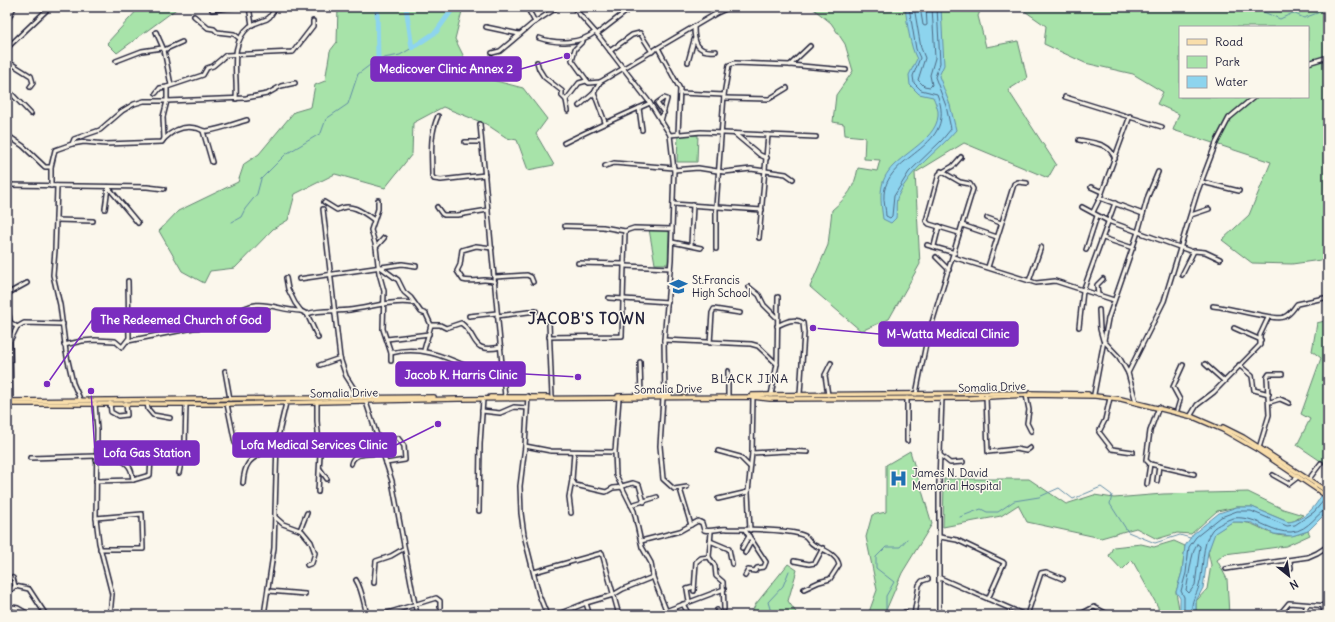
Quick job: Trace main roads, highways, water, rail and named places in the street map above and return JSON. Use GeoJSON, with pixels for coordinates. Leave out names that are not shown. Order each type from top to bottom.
{"type":"FeatureCollection","features":[{"type":"Feature","properties":{"kind":"main road","name":"Somalia Drive"},"geometry":{"type":"LineString","coordinates":[[110,401],[126,403],[227,404],[552,397],[753,397],[770,399],[907,398],[1059,392],[1094,394],[1177,410],[1226,429],[1310,479],[1328,497]]}},
{"type":"Feature","properties":{"kind":"main road","name":"Somalia Drive"},"geometry":{"type":"LineString","coordinates":[[7,404],[230,399],[506,396],[528,398],[619,398],[771,394],[916,394],[942,396],[1026,395],[1110,398],[1136,401],[1193,417],[1223,430],[1252,446],[1298,477],[1320,490],[1328,492]]}},
{"type":"Feature","properties":{"kind":"main road","name":"Somalia Drive"},"geometry":{"type":"LineString","coordinates":[[9,401],[80,399],[95,402]]}},
{"type":"Feature","properties":{"kind":"water"},"geometry":{"type":"Polygon","coordinates":[[[905,7],[941,7],[944,65],[939,76],[950,105],[956,130],[917,169],[903,186],[897,198],[896,218],[891,223],[883,219],[881,189],[885,177],[894,165],[927,137],[937,121],[938,111],[933,97],[919,94],[910,85],[909,75],[917,59],[911,41],[905,7]]]}},
{"type":"Feature","properties":{"kind":"water"},"geometry":{"type":"Polygon","coordinates":[[[1328,480],[1328,511],[1308,531],[1292,536],[1274,534],[1252,523],[1232,522],[1215,533],[1208,552],[1203,588],[1196,601],[1196,615],[1180,615],[1180,598],[1176,592],[1182,572],[1185,546],[1193,534],[1219,513],[1237,507],[1252,507],[1288,522],[1296,520],[1308,513],[1314,507],[1328,480]]]}},
{"type":"Feature","properties":{"kind":"waterway"},"geometry":{"type":"LineString","coordinates":[[377,7],[378,59]]}},
{"type":"Feature","properties":{"kind":"waterway"},"geometry":{"type":"LineString","coordinates":[[406,7],[412,48],[436,32],[454,7]]}},
{"type":"Feature","properties":{"kind":"waterway"},"geometry":{"type":"LineString","coordinates":[[1231,7],[1235,9],[1247,7]]}},
{"type":"Feature","properties":{"kind":"waterway"},"geometry":{"type":"LineString","coordinates":[[1252,7],[1280,19],[1293,13],[1304,18],[1320,12]]}},
{"type":"Feature","properties":{"kind":"waterway"},"geometry":{"type":"LineString","coordinates":[[232,222],[241,217],[245,209],[257,194],[261,179],[286,154],[321,133],[326,119],[348,104],[358,74],[378,59],[400,55],[412,48]]}},
{"type":"Feature","properties":{"kind":"waterway"},"geometry":{"type":"LineString","coordinates":[[960,517],[981,509],[987,512],[998,512],[1014,501],[1039,497],[1059,488],[1073,499],[1101,487],[1112,495],[1110,504],[1128,532],[1155,543],[1180,535],[1190,538]]}},
{"type":"Feature","properties":{"kind":"waterway"},"geometry":{"type":"LineString","coordinates":[[883,615],[886,612],[886,596],[894,582],[876,568],[876,557],[886,547],[900,547],[907,539]]}},
{"type":"Feature","properties":{"kind":"waterway"},"geometry":{"type":"LineString","coordinates":[[770,615],[771,612],[768,602],[783,586],[789,571]]}},
{"type":"Feature","properties":{"kind":"place","name":"Medicover Clinic Annex 2"},"geometry":{"type":"Point","coordinates":[567,56]}},
{"type":"Feature","properties":{"kind":"place","name":"St.Francis High School"},"geometry":{"type":"Point","coordinates":[679,286]}},
{"type":"Feature","properties":{"kind":"place","name":"M-Watta Medical Clinic"},"geometry":{"type":"Point","coordinates":[813,328]}},
{"type":"Feature","properties":{"kind":"place","name":"Jacob K. Harris Clinic"},"geometry":{"type":"Point","coordinates":[578,377]}},
{"type":"Feature","properties":{"kind":"place","name":"The Redeemed Church of God"},"geometry":{"type":"Point","coordinates":[47,384]}},
{"type":"Feature","properties":{"kind":"place","name":"Lofa Gas Station"},"geometry":{"type":"Point","coordinates":[91,391]}},
{"type":"Feature","properties":{"kind":"place","name":"Lofa Medical Services Clinic"},"geometry":{"type":"Point","coordinates":[438,424]}},
{"type":"Feature","properties":{"kind":"place","name":"James N. David Memorial Hospital"},"geometry":{"type":"Point","coordinates":[899,479]}},
{"type":"Feature","properties":{"kind":"district","name":"JACOB'S TOWN"},"geometry":{"type":"Point","coordinates":[587,319]}},
{"type":"Feature","properties":{"kind":"district","name":"BLACK JINA"},"geometry":{"type":"Point","coordinates":[750,379]}}]}
